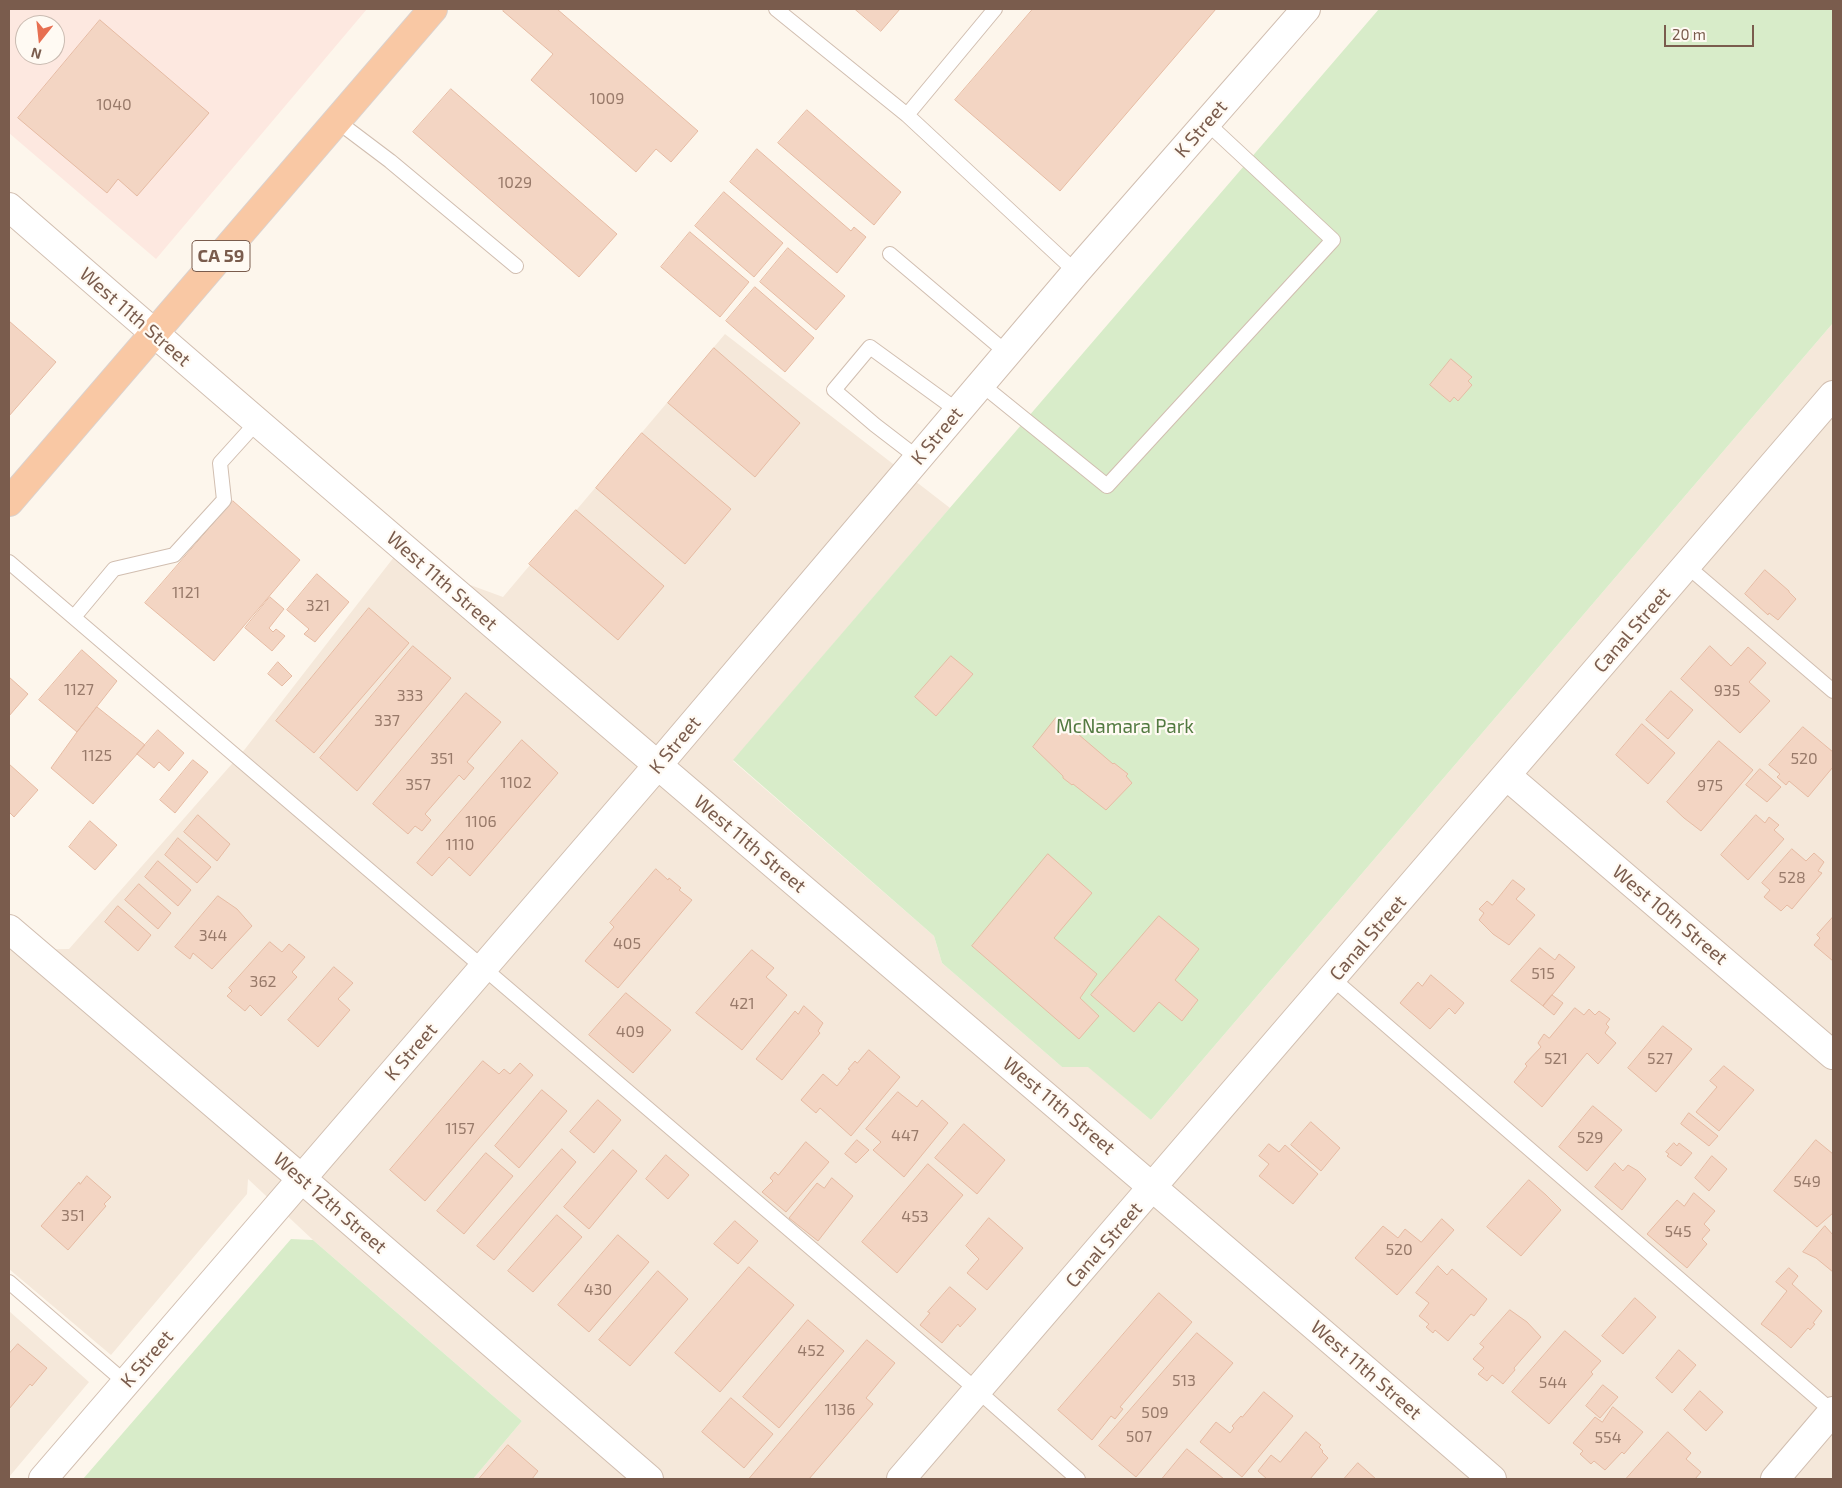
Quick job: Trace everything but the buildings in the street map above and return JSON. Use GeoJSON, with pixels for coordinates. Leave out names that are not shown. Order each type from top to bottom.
{"type":"FeatureCollection","features":[{"type":"Feature","properties":{"kind":"highway","name":"CA 59"},"geometry":{"type":"LineString","coordinates":[[9,502],[433,9]]}},
{"type":"Feature","properties":{"kind":"street","name":"K Street"},"geometry":{"type":"LineString","coordinates":[[43,1479],[657,766],[1076,272],[1306,9]]}},
{"type":"Feature","properties":{"kind":"street","name":"West 11th Street"},"geometry":{"type":"LineString","coordinates":[[9,207],[657,766],[1154,1187],[1492,1479]]}},
{"type":"Feature","properties":{"kind":"street","name":"Canal Street"},"geometry":{"type":"LineString","coordinates":[[901,1479],[1833,395]]}},
{"type":"Feature","properties":{"kind":"street","name":"West 10th Street"},"geometry":{"type":"LineString","coordinates":[[1507,776],[1833,1055]]}},
{"type":"Feature","properties":{"kind":"street","name":"West 12th Street"},"geometry":{"type":"LineString","coordinates":[[9,929],[302,1179],[642,1477]]}},
{"type":"Feature","properties":{"kind":"street"},"geometry":{"type":"LineString","coordinates":[[1775,1479],[1833,1411]]}},
{"type":"Feature","properties":{"kind":"lane"},"geometry":{"type":"LineString","coordinates":[[776,9],[907,115],[1076,272]]}},
{"type":"Feature","properties":{"kind":"lane"},"geometry":{"type":"LineString","coordinates":[[907,115],[995,9]]}},
{"type":"Feature","properties":{"kind":"lane"},"geometry":{"type":"LineString","coordinates":[[337,121],[390,161],[516,266]]}},
{"type":"Feature","properties":{"kind":"lane"},"geometry":{"type":"LineString","coordinates":[[981,384],[1108,486],[1333,240],[1206,122]]}},
{"type":"Feature","properties":{"kind":"lane"},"geometry":{"type":"LineString","coordinates":[[890,254],[1007,353]]}},
{"type":"Feature","properties":{"kind":"lane"},"geometry":{"type":"LineString","coordinates":[[918,458],[834,390],[870,347],[958,411]]}},
{"type":"Feature","properties":{"kind":"lane"},"geometry":{"type":"LineString","coordinates":[[74,618],[114,569],[174,555],[224,500],[220,464],[257,422]]}},
{"type":"Feature","properties":{"kind":"lane"},"geometry":{"type":"LineString","coordinates":[[9,562],[978,1391],[1078,1479]]}},
{"type":"Feature","properties":{"kind":"lane"},"geometry":{"type":"LineString","coordinates":[[1687,566],[1833,691]]}},
{"type":"Feature","properties":{"kind":"lane"},"geometry":{"type":"LineString","coordinates":[[1332,979],[1833,1411]]}},
{"type":"Feature","properties":{"kind":"lane"},"geometry":{"type":"LineString","coordinates":[[9,1282],[126,1383]]}},
{"type":"Feature","properties":{"kind":"shaded area"},"geometry":{"type":"Polygon","coordinates":[[[9,9],[367,9],[156,259],[9,133],[9,9]]]}},
{"type":"Feature","properties":{"kind":"shaded area"},"geometry":{"type":"Polygon","coordinates":[[[1833,323],[1833,1479],[473,1479],[522,1421],[313,1240],[248,1179],[247,1194],[111,1355],[9,1269],[9,950],[69,949],[245,749],[394,557],[503,597],[725,334],[950,508],[733,761],[934,936],[942,963],[1062,1067],[1088,1066],[1151,1120],[1833,323]]]}},
{"type":"Feature","properties":{"kind":"shaded area"},"geometry":{"type":"Polygon","coordinates":[[[9,1311],[89,1382],[9,1477],[9,1311]]]}},
{"type":"Feature","properties":{"kind":"green space","name":"McNamara Park"},"geometry":{"type":"Polygon","coordinates":[[[1379,9],[1833,9],[1833,323],[1151,1120],[1088,1067],[1062,1067],[942,963],[934,936],[733,760],[1379,9]]]}},
{"type":"Feature","properties":{"kind":"green space"},"geometry":{"type":"Polygon","coordinates":[[[291,1239],[313,1240],[522,1421],[473,1479],[83,1479],[291,1239]]]}}]}
